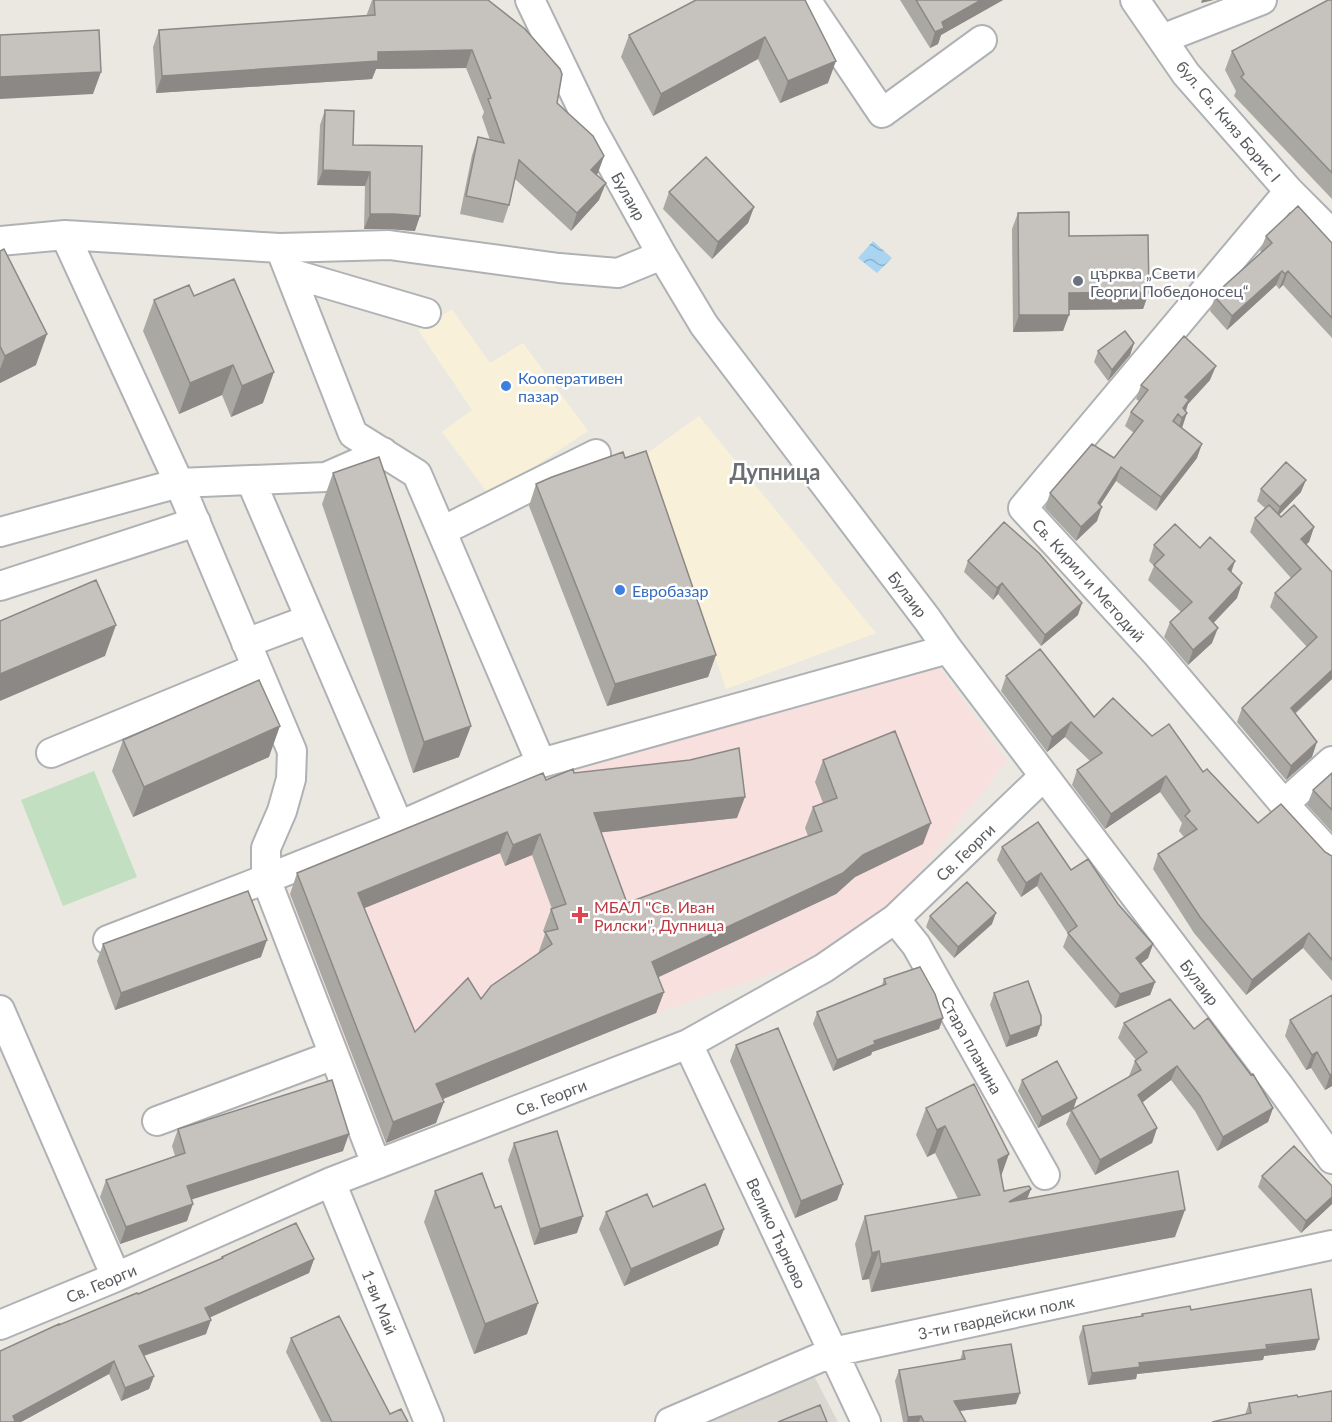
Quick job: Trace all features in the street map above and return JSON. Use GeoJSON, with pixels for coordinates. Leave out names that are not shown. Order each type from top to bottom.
{"type":"FeatureCollection","features":[{"type":"Feature","properties":{"kind":"street","name":"Булаир"},"geometry":{"type":"LineString","coordinates":[[530,0],[591,127],[704,325],[1332,1158]]}},
{"type":"Feature","properties":{"kind":"street"},"geometry":{"type":"LineString","coordinates":[[806,0],[882,113],[982,40]]}},
{"type":"Feature","properties":{"kind":"street","name":"бул. Св. Княз Борис I"},"geometry":{"type":"LineString","coordinates":[[1135,0],[1186,74],[1289,191],[1332,234]]}},
{"type":"Feature","properties":{"kind":"street"},"geometry":{"type":"LineString","coordinates":[[1162,39],[1262,0]]}},
{"type":"Feature","properties":{"kind":"street","name":"Св. Кирил и Методий"},"geometry":{"type":"LineString","coordinates":[[1289,191],[1023,508],[1156,653],[1284,804],[1332,856]]}},
{"type":"Feature","properties":{"kind":"street"},"geometry":{"type":"LineString","coordinates":[[0,241],[65,235],[285,261],[426,313]]}},
{"type":"Feature","properties":{"kind":"street"},"geometry":{"type":"LineString","coordinates":[[65,235],[179,483],[292,751],[291,779],[282,811],[266,848],[266,879],[378,1164]]}},
{"type":"Feature","properties":{"kind":"street"},"geometry":{"type":"LineString","coordinates":[[285,261],[389,245],[559,268],[618,273],[662,255]]}},
{"type":"Feature","properties":{"kind":"street"},"geometry":{"type":"LineString","coordinates":[[285,261],[353,434],[417,474],[541,763]]}},
{"type":"Feature","properties":{"kind":"street"},"geometry":{"type":"LineString","coordinates":[[0,532],[179,483],[326,477],[383,452]]}},
{"type":"Feature","properties":{"kind":"street"},"geometry":{"type":"LineString","coordinates":[[442,531],[596,454]]}},
{"type":"Feature","properties":{"kind":"street"},"geometry":{"type":"LineString","coordinates":[[251,481],[399,826]]}},
{"type":"Feature","properties":{"kind":"street"},"geometry":{"type":"LineString","coordinates":[[0,586],[196,522]]}},
{"type":"Feature","properties":{"kind":"street"},"geometry":{"type":"LineString","coordinates":[[51,753],[251,656],[310,619]]}},
{"type":"Feature","properties":{"kind":"street"},"geometry":{"type":"LineString","coordinates":[[108,940],[399,826],[541,763],[948,649]]}},
{"type":"Feature","properties":{"kind":"street"},"geometry":{"type":"LineString","coordinates":[[1284,804],[1332,761]]}},
{"type":"Feature","properties":{"kind":"street","name":"Св. Георги"},"geometry":{"type":"LineString","coordinates":[[0,1325],[116,1277],[331,1182],[688,1044],[824,968],[895,919],[1044,776]]}},
{"type":"Feature","properties":{"kind":"street","name":"Стара планина"},"geometry":{"type":"LineString","coordinates":[[895,919],[916,945],[1045,1175]]}},
{"type":"Feature","properties":{"kind":"street"},"geometry":{"type":"LineString","coordinates":[[0,1010],[116,1277]]}},
{"type":"Feature","properties":{"kind":"street","name":"Велико Търново"},"geometry":{"type":"LineString","coordinates":[[688,1044],[866,1422]]}},
{"type":"Feature","properties":{"kind":"street"},"geometry":{"type":"LineString","coordinates":[[157,1121],[334,1055]]}},
{"type":"Feature","properties":{"kind":"street","name":"1-ви Май"},"geometry":{"type":"LineString","coordinates":[[331,1182],[429,1422]]}},
{"type":"Feature","properties":{"kind":"street","name":"3-ти гвардейски полк"},"geometry":{"type":"LineString","coordinates":[[670,1422],[832,1352],[1332,1245]]}},
{"type":"Feature","properties":{"kind":"shaded area","name":"Кооперативен пазар"},"geometry":{"type":"Polygon","coordinates":[[[452,309],[490,363],[523,343],[588,431],[490,496],[442,432],[472,410],[418,330],[452,309]]]}},
{"type":"Feature","properties":{"kind":"shaded area"},"geometry":{"type":"Polygon","coordinates":[[[699,416],[876,633],[726,689],[646,454],[699,416]]]}},
{"type":"Feature","properties":{"kind":"shaded area","name":"МБАЛ \"Св. Иван Рилски\", Дупница"},"geometry":{"type":"Polygon","coordinates":[[[936,663],[1007,761],[894,904],[859,926],[817,958],[656,1013],[449,1097],[382,1154],[276,895],[542,772],[936,663]]]}},
{"type":"Feature","properties":{"kind":"shaded area"},"geometry":{"type":"Polygon","coordinates":[[[813,1374],[838,1422],[702,1422],[813,1374]]]}},
{"type":"Feature","properties":{"kind":"green space"},"geometry":{"type":"Polygon","coordinates":[[[94,771],[137,877],[63,906],[21,800],[94,771]]]}},
{"type":"Feature","properties":{"kind":"water"},"geometry":{"type":"Polygon","coordinates":[[[873,241],[892,258],[877,273],[858,258],[873,241]]]}},
{"type":"Feature","properties":{"kind":"building"},"geometry":{"type":"Polygon","coordinates":[[[374,0],[488,0],[525,29],[560,69],[562,74],[557,103],[593,136],[604,156],[591,170],[606,183],[577,213],[519,160],[509,205],[466,196],[478,137],[504,143],[488,99],[491,98],[472,50],[378,52],[378,61],[162,76],[159,30],[375,15],[374,0]]]}},
{"type":"Feature","properties":{"kind":"building"},"geometry":{"type":"Polygon","coordinates":[[[696,0],[805,0],[836,61],[788,81],[765,37],[661,94],[629,35],[696,0]]]}},
{"type":"Feature","properties":{"kind":"building"},"geometry":{"type":"Polygon","coordinates":[[[916,0],[981,0],[942,22],[944,28],[935,32],[916,0]]]}},
{"type":"Feature","properties":{"kind":"building"},"geometry":{"type":"Polygon","coordinates":[[[1328,0],[1332,0],[1332,173],[1241,77],[1244,74],[1232,51],[1328,0]]]}},
{"type":"Feature","properties":{"kind":"building"},"geometry":{"type":"Polygon","coordinates":[[[99,30],[101,72],[0,77],[0,35],[99,30]]]}},
{"type":"Feature","properties":{"kind":"building"},"geometry":{"type":"Polygon","coordinates":[[[325,110],[354,111],[353,145],[422,146],[420,216],[370,214],[370,172],[323,170],[325,110]]]}},
{"type":"Feature","properties":{"kind":"building"},"geometry":{"type":"Polygon","coordinates":[[[706,157],[754,207],[718,242],[669,192],[706,157]]]}},
{"type":"Feature","properties":{"kind":"building"},"geometry":{"type":"Polygon","coordinates":[[[1298,206],[1332,243],[1332,318],[1288,271],[1285,274],[1282,271],[1232,316],[1215,297],[1272,243],[1266,236],[1298,206]]]}},
{"type":"Feature","properties":{"kind":"building","name":"църква „Свети Георги Победоносец“"},"geometry":{"type":"Polygon","coordinates":[[[1069,212],[1069,236],[1148,235],[1149,292],[1069,293],[1069,315],[1019,315],[1018,213],[1069,212]]]}},
{"type":"Feature","properties":{"kind":"building"},"geometry":{"type":"Polygon","coordinates":[[[4,249],[47,334],[5,356],[0,346],[0,251],[4,249]]]}},
{"type":"Feature","properties":{"kind":"building"},"geometry":{"type":"Polygon","coordinates":[[[234,279],[274,372],[242,386],[233,365],[190,383],[154,300],[189,285],[194,296],[234,279]]]}},
{"type":"Feature","properties":{"kind":"building"},"geometry":{"type":"Polygon","coordinates":[[[1125,331],[1134,343],[1112,370],[1098,351],[1125,331]]]}},
{"type":"Feature","properties":{"kind":"building"},"geometry":{"type":"Polygon","coordinates":[[[1184,336],[1216,366],[1185,397],[1189,400],[1183,408],[1187,413],[1182,418],[1178,414],[1173,421],[1202,444],[1161,497],[1121,467],[1098,503],[1102,507],[1081,527],[1050,493],[1092,444],[1114,458],[1143,421],[1131,412],[1148,390],[1141,385],[1184,336]]]}},
{"type":"Feature","properties":{"kind":"building","name":"Евробазар"},"geometry":{"type":"Polygon","coordinates":[[[646,451],[716,655],[615,684],[536,484],[623,452],[625,458],[646,451]]]}},
{"type":"Feature","properties":{"kind":"building"},"geometry":{"type":"Polygon","coordinates":[[[379,457],[471,726],[424,742],[333,473],[379,457]]]}},
{"type":"Feature","properties":{"kind":"building"},"geometry":{"type":"Polygon","coordinates":[[[1286,462],[1306,480],[1280,507],[1261,489],[1286,462]]]}},
{"type":"Feature","properties":{"kind":"building"},"geometry":{"type":"Polygon","coordinates":[[[1269,505],[1281,517],[1294,505],[1314,527],[1301,539],[1332,572],[1332,670],[1291,708],[1317,742],[1291,766],[1242,708],[1317,637],[1275,593],[1301,569],[1255,518],[1269,505]]]}},
{"type":"Feature","properties":{"kind":"building"},"geometry":{"type":"Polygon","coordinates":[[[1004,522],[1039,553],[1082,603],[1045,635],[1002,583],[997,588],[968,561],[1004,522]]]}},
{"type":"Feature","properties":{"kind":"building"},"geometry":{"type":"Polygon","coordinates":[[[1175,524],[1200,548],[1210,537],[1235,561],[1228,569],[1242,583],[1209,618],[1218,628],[1193,650],[1170,622],[1192,602],[1154,565],[1164,555],[1154,545],[1175,524]]]}},
{"type":"Feature","properties":{"kind":"building"},"geometry":{"type":"Polygon","coordinates":[[[96,580],[116,625],[0,674],[0,621],[96,580]]]}},
{"type":"Feature","properties":{"kind":"building"},"geometry":{"type":"Polygon","coordinates":[[[1040,649],[1094,717],[1113,698],[1152,736],[1169,724],[1203,772],[1207,769],[1258,823],[1281,804],[1325,852],[1332,856],[1332,960],[1309,933],[1252,980],[1200,917],[1158,854],[1197,829],[1185,816],[1190,811],[1166,776],[1111,814],[1077,770],[1102,753],[1071,722],[1052,737],[1006,676],[1040,649]]]}},
{"type":"Feature","properties":{"kind":"building"},"geometry":{"type":"Polygon","coordinates":[[[259,680],[280,726],[144,787],[123,740],[259,680]]]}},
{"type":"Feature","properties":{"kind":"building"},"geometry":{"type":"Polygon","coordinates":[[[895,731],[931,823],[863,855],[843,873],[652,962],[664,992],[436,1084],[444,1102],[393,1122],[297,873],[543,773],[546,780],[573,769],[574,773],[690,760],[739,748],[745,797],[594,813],[627,903],[822,831],[813,807],[837,798],[823,760],[895,731]],[[507,832],[358,893],[415,1032],[468,978],[481,999],[491,986],[552,944],[545,932],[558,929],[551,909],[566,904],[540,834],[513,845],[507,832]]]}},
{"type":"Feature","properties":{"kind":"building"},"geometry":{"type":"Polygon","coordinates":[[[1332,773],[1332,810],[1313,790],[1332,773]]]}},
{"type":"Feature","properties":{"kind":"building"},"geometry":{"type":"Polygon","coordinates":[[[1038,822],[1071,870],[1088,859],[1118,904],[1153,944],[1136,958],[1155,982],[1120,994],[1068,933],[1077,926],[1041,873],[1026,883],[1002,847],[1038,822]]]}},
{"type":"Feature","properties":{"kind":"building"},"geometry":{"type":"Polygon","coordinates":[[[967,882],[996,913],[958,947],[930,916],[967,882]]]}},
{"type":"Feature","properties":{"kind":"building"},"geometry":{"type":"Polygon","coordinates":[[[248,891],[267,940],[121,993],[103,944],[248,891]]]}},
{"type":"Feature","properties":{"kind":"building"},"geometry":{"type":"Polygon","coordinates":[[[920,967],[935,994],[943,1018],[874,1041],[875,1044],[837,1060],[817,1012],[886,984],[884,979],[920,967]]]}},
{"type":"Feature","properties":{"kind":"building"},"geometry":{"type":"Polygon","coordinates":[[[1028,981],[1041,1016],[1041,1025],[1010,1036],[994,993],[1028,981]]]}},
{"type":"Feature","properties":{"kind":"building"},"geometry":{"type":"Polygon","coordinates":[[[1332,995],[1332,1074],[1330,1075],[1317,1052],[1312,1055],[1290,1020],[1332,995]]]}},
{"type":"Feature","properties":{"kind":"building"},"geometry":{"type":"Polygon","coordinates":[[[1170,999],[1194,1029],[1208,1018],[1251,1075],[1253,1074],[1273,1108],[1223,1137],[1200,1096],[1177,1066],[1138,1095],[1157,1128],[1100,1160],[1071,1110],[1141,1070],[1135,1061],[1147,1052],[1124,1023],[1170,999]]]}},
{"type":"Feature","properties":{"kind":"building"},"geometry":{"type":"Polygon","coordinates":[[[778,1028],[843,1184],[801,1201],[736,1045],[778,1028]]]}},
{"type":"Feature","properties":{"kind":"building"},"geometry":{"type":"Polygon","coordinates":[[[1057,1061],[1077,1098],[1042,1117],[1022,1080],[1057,1061]]]}},
{"type":"Feature","properties":{"kind":"building"},"geometry":{"type":"Polygon","coordinates":[[[332,1080],[349,1134],[187,1186],[193,1204],[126,1227],[106,1180],[185,1153],[178,1129],[332,1080]]]}},
{"type":"Feature","properties":{"kind":"building"},"geometry":{"type":"Polygon","coordinates":[[[974,1084],[1009,1154],[998,1160],[1004,1191],[1029,1186],[1031,1189],[1009,1202],[1178,1171],[1185,1210],[881,1264],[879,1251],[872,1253],[865,1216],[980,1195],[945,1126],[937,1130],[926,1108],[974,1084]]]}},
{"type":"Feature","properties":{"kind":"building"},"geometry":{"type":"Polygon","coordinates":[[[557,1131],[583,1216],[540,1229],[514,1143],[557,1131]]]}},
{"type":"Feature","properties":{"kind":"building"},"geometry":{"type":"Polygon","coordinates":[[[1294,1146],[1332,1186],[1332,1197],[1306,1221],[1262,1176],[1294,1146]]]}},
{"type":"Feature","properties":{"kind":"building"},"geometry":{"type":"Polygon","coordinates":[[[482,1173],[495,1208],[501,1206],[538,1303],[485,1324],[435,1191],[482,1173]]]}},
{"type":"Feature","properties":{"kind":"building"},"geometry":{"type":"Polygon","coordinates":[[[705,1184],[724,1229],[631,1269],[606,1212],[647,1194],[653,1207],[705,1184]]]}},
{"type":"Feature","properties":{"kind":"building"},"geometry":{"type":"Polygon","coordinates":[[[296,1223],[314,1259],[205,1308],[211,1320],[139,1346],[154,1376],[125,1388],[114,1361],[13,1416],[15,1421],[0,1422],[0,1351],[59,1324],[223,1258],[296,1223]]]}},
{"type":"Feature","properties":{"kind":"building"},"geometry":{"type":"Polygon","coordinates":[[[1311,1289],[1319,1339],[1266,1345],[1267,1349],[1139,1363],[1140,1367],[1092,1373],[1083,1326],[1190,1306],[1191,1310],[1311,1289]]]}},
{"type":"Feature","properties":{"kind":"building"},"geometry":{"type":"Polygon","coordinates":[[[339,1316],[390,1414],[401,1409],[408,1422],[332,1422],[291,1338],[339,1316]]]}},
{"type":"Feature","properties":{"kind":"building"},"geometry":{"type":"Polygon","coordinates":[[[1011,1344],[1020,1393],[954,1401],[966,1422],[924,1422],[921,1416],[908,1417],[899,1370],[965,1359],[963,1351],[1011,1344]]]}},
{"type":"Feature","properties":{"kind":"building"},"geometry":{"type":"Polygon","coordinates":[[[1332,1391],[1332,1422],[1212,1422],[1251,1413],[1249,1403],[1332,1391]]]}},
{"type":"Feature","properties":{"kind":"building"},"geometry":{"type":"Polygon","coordinates":[[[820,1405],[827,1422],[778,1422],[820,1405]]]}},
{"type":"Feature","properties":{"kind":"place","name":"църква „Свети Георги Победоносец“"},"geometry":{"type":"Point","coordinates":[1078,281]}},
{"type":"Feature","properties":{"kind":"place","name":"Кооперативен пазар"},"geometry":{"type":"Point","coordinates":[506,386]}},
{"type":"Feature","properties":{"kind":"place","name":"Евробазар"},"geometry":{"type":"Point","coordinates":[620,590]}},
{"type":"Feature","properties":{"kind":"place","name":"МБАЛ \"Св. Иван Рилски\", Дупница"},"geometry":{"type":"Point","coordinates":[580,915]}},
{"type":"Feature","properties":{"kind":"district","name":"Дупница"},"geometry":{"type":"Point","coordinates":[775,471]}}]}
